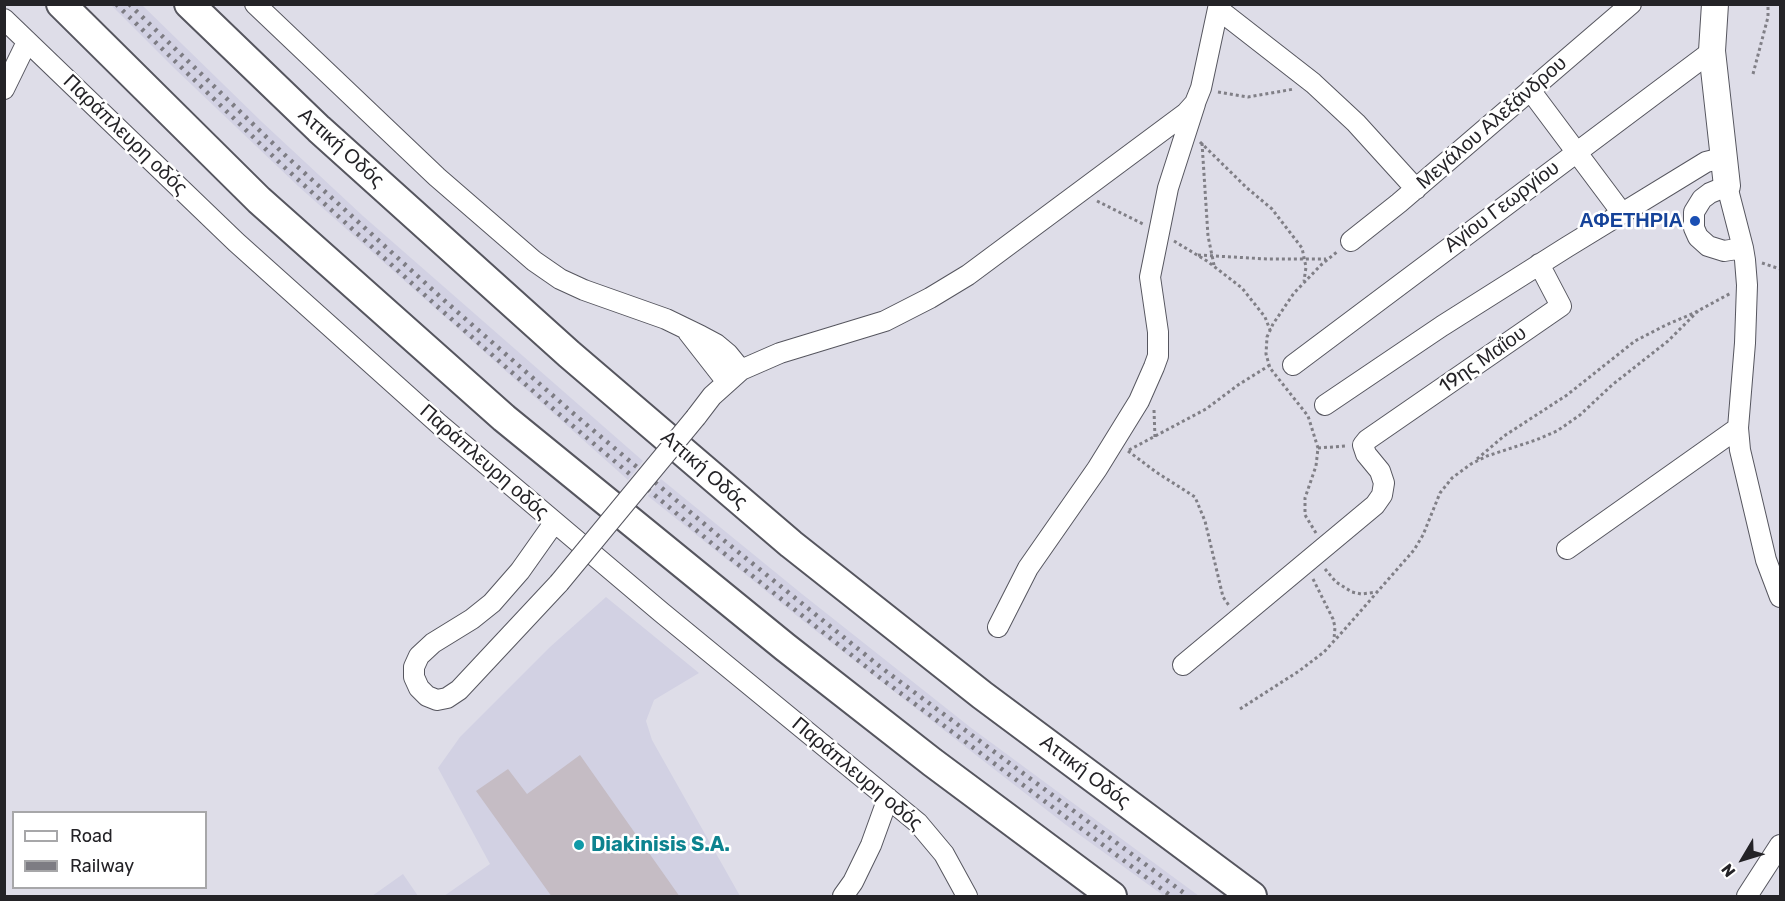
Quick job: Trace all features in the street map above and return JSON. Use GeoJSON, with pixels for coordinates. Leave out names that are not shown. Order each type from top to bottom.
{"type":"FeatureCollection","features":[{"type":"Feature","properties":{"kind":"highway"},"geometry":{"type":"LineString","coordinates":[[61,4],[259,200],[504,418],[785,647],[932,762],[1112,897]]}},
{"type":"Feature","properties":{"kind":"highway","name":"Αττική Οδός"},"geometry":{"type":"LineString","coordinates":[[189,4],[319,129],[569,354],[791,544],[982,695],[1252,897]]}},
{"type":"Feature","properties":{"kind":"main road"},"geometry":{"type":"LineString","coordinates":[[1715,4],[1712,51],[1722,135],[1722,158],[1727,186]]}},
{"type":"Feature","properties":{"kind":"street"},"geometry":{"type":"LineString","coordinates":[[255,4],[437,177],[534,261],[560,279],[584,290],[666,319],[687,330],[734,376]]}},
{"type":"Feature","properties":{"kind":"street","name":"Μεγάλου Αλεξάνδρου"},"geometry":{"type":"LineString","coordinates":[[1351,241],[1416,189],[1631,4]]}},
{"type":"Feature","properties":{"kind":"street"},"geometry":{"type":"LineString","coordinates":[[998,627],[1028,568],[1121,445],[1158,356],[1158,332],[1150,277],[1168,188],[1194,137],[1195,103],[1218,7],[1313,83],[1356,123],[1416,189]]}},
{"type":"Feature","properties":{"kind":"street","name":"Παράπλευρη οδός"},"geometry":{"type":"LineString","coordinates":[[4,19],[236,242],[440,425],[554,523],[918,823],[944,854],[967,897]]}},
{"type":"Feature","properties":{"kind":"street"},"geometry":{"type":"LineString","coordinates":[[4,89],[27,42]]}},
{"type":"Feature","properties":{"kind":"street","name":"Αγίου Γεωργίου"},"geometry":{"type":"LineString","coordinates":[[1293,365],[1712,51]]}},
{"type":"Feature","properties":{"kind":"street"},"geometry":{"type":"LineString","coordinates":[[1530,90],[1622,213]]}},
{"type":"Feature","properties":{"kind":"street"},"geometry":{"type":"LineString","coordinates":[[554,523],[520,571],[492,603],[419,656],[414,667],[414,677],[419,688],[427,696],[437,700],[447,698],[459,690],[559,584],[696,417],[734,376],[780,353],[885,321],[907,311],[968,275],[1170,126],[1195,103]]}},
{"type":"Feature","properties":{"kind":"street"},"geometry":{"type":"LineString","coordinates":[[1325,405],[1539,264],[1706,162],[1722,158]]}},
{"type":"Feature","properties":{"kind":"street"},"geometry":{"type":"LineString","coordinates":[[1743,248],[1724,251],[1708,246],[1698,237],[1694,228],[1694,212],[1702,199],[1710,193],[1727,186],[1743,248],[1747,285],[1745,343],[1737,428],[1740,450],[1775,566],[1780,597]]}},
{"type":"Feature","properties":{"kind":"street","name":"19ης Μαΐου"},"geometry":{"type":"LineString","coordinates":[[1365,443],[1561,306],[1539,264]]}},
{"type":"Feature","properties":{"kind":"street"},"geometry":{"type":"LineString","coordinates":[[1567,549],[1737,428]]}},
{"type":"Feature","properties":{"kind":"street"},"geometry":{"type":"LineString","coordinates":[[1184,664],[1375,505],[1382,495],[1384,483],[1380,471],[1366,454],[1365,443]]}},
{"type":"Feature","properties":{"kind":"street"},"geometry":{"type":"LineString","coordinates":[[843,897],[872,844],[888,798]]}},
{"type":"Feature","properties":{"kind":"street"},"geometry":{"type":"LineString","coordinates":[[1747,897],[1772,874],[1780,844]]}},
{"type":"Feature","properties":{"kind":"path"},"geometry":{"type":"LineString","coordinates":[[1753,74],[1768,17],[1768,4]]}},
{"type":"Feature","properties":{"kind":"path"},"geometry":{"type":"LineString","coordinates":[[1195,103],[1219,91],[1248,97],[1276,93],[1313,83]]}},
{"type":"Feature","properties":{"kind":"path"},"geometry":{"type":"LineString","coordinates":[[1194,137],[1208,236],[1215,266]]}},
{"type":"Feature","properties":{"kind":"path"},"geometry":{"type":"LineString","coordinates":[[1194,137],[1272,209],[1302,248],[1306,267],[1304,283]]}},
{"type":"Feature","properties":{"kind":"path"},"geometry":{"type":"LineString","coordinates":[[1079,192],[1159,232],[1215,266],[1242,288],[1265,316],[1270,330]]}},
{"type":"Feature","properties":{"kind":"path"},"geometry":{"type":"LineString","coordinates":[[1333,641],[1335,627],[1318,591],[1316,555],[1311,527],[1305,515],[1305,498],[1316,466],[1318,448],[1308,416],[1270,365],[1266,354],[1270,330],[1283,309],[1328,259],[1351,241]]}},
{"type":"Feature","properties":{"kind":"path"},"geometry":{"type":"LineString","coordinates":[[1196,254],[1328,259]]}},
{"type":"Feature","properties":{"kind":"path"},"geometry":{"type":"LineString","coordinates":[[1240,709],[1324,652],[1414,550],[1423,535],[1440,493],[1452,478],[1504,436],[1567,395],[1635,341],[1747,285]]}},
{"type":"Feature","properties":{"kind":"path"},"geometry":{"type":"LineString","coordinates":[[1471,464],[1557,431],[1580,415],[1619,379],[1668,341],[1699,310]]}},
{"type":"Feature","properties":{"kind":"path"},"geometry":{"type":"LineString","coordinates":[[1121,445],[1142,445],[1206,409],[1270,365]]}},
{"type":"Feature","properties":{"kind":"path"},"geometry":{"type":"LineString","coordinates":[[1318,448],[1365,443]]}},
{"type":"Feature","properties":{"kind":"path"},"geometry":{"type":"LineString","coordinates":[[1121,445],[1156,472],[1195,497],[1205,521],[1223,597],[1238,618]]}},
{"type":"Feature","properties":{"kind":"path"},"geometry":{"type":"LineString","coordinates":[[1316,555],[1336,582],[1352,592],[1361,594],[1378,592]]}},
{"type":"Feature","properties":{"kind":"shaded area"},"geometry":{"type":"Polygon","coordinates":[[[111,5],[142,5],[363,216],[643,461],[628,480],[298,186],[111,5]]]}},
{"type":"Feature","properties":{"kind":"shaded area"},"geometry":{"type":"Polygon","coordinates":[[[661,479],[970,727],[1199,896],[1164,896],[1066,825],[802,620],[648,496],[661,479]]]}},
{"type":"Feature","properties":{"kind":"shaded area"},"geometry":{"type":"Polygon","coordinates":[[[606,597],[699,673],[654,700],[646,721],[652,740],[740,896],[444,896],[490,864],[438,768],[460,737],[550,647],[606,597]]]}},
{"type":"Feature","properties":{"kind":"shaded area"},"geometry":{"type":"Polygon","coordinates":[[[403,874],[418,896],[372,896],[403,874]]]}},
{"type":"Feature","properties":{"kind":"building","name":"Diakinisis S.A."},"geometry":{"type":"Polygon","coordinates":[[[580,755],[680,897],[552,897],[476,791],[508,769],[527,794],[580,755]]]}},
{"type":"Feature","properties":{"kind":"railway"},"geometry":{"type":"LineString","coordinates":[[116,4],[282,165],[567,421],[715,546],[879,677],[1171,896]]}},
{"type":"Feature","properties":{"kind":"railway"},"geometry":{"type":"LineString","coordinates":[[129,4],[287,157],[445,301],[721,538],[883,669],[1188,896]]}},
{"type":"Feature","properties":{"kind":"place","name":"ΑΦΕΤΗΡΙΑ"},"geometry":{"type":"Point","coordinates":[1695,221]}},
{"type":"Feature","properties":{"kind":"place","name":"Diakinisis S.A."},"geometry":{"type":"Point","coordinates":[579,845]}}]}
